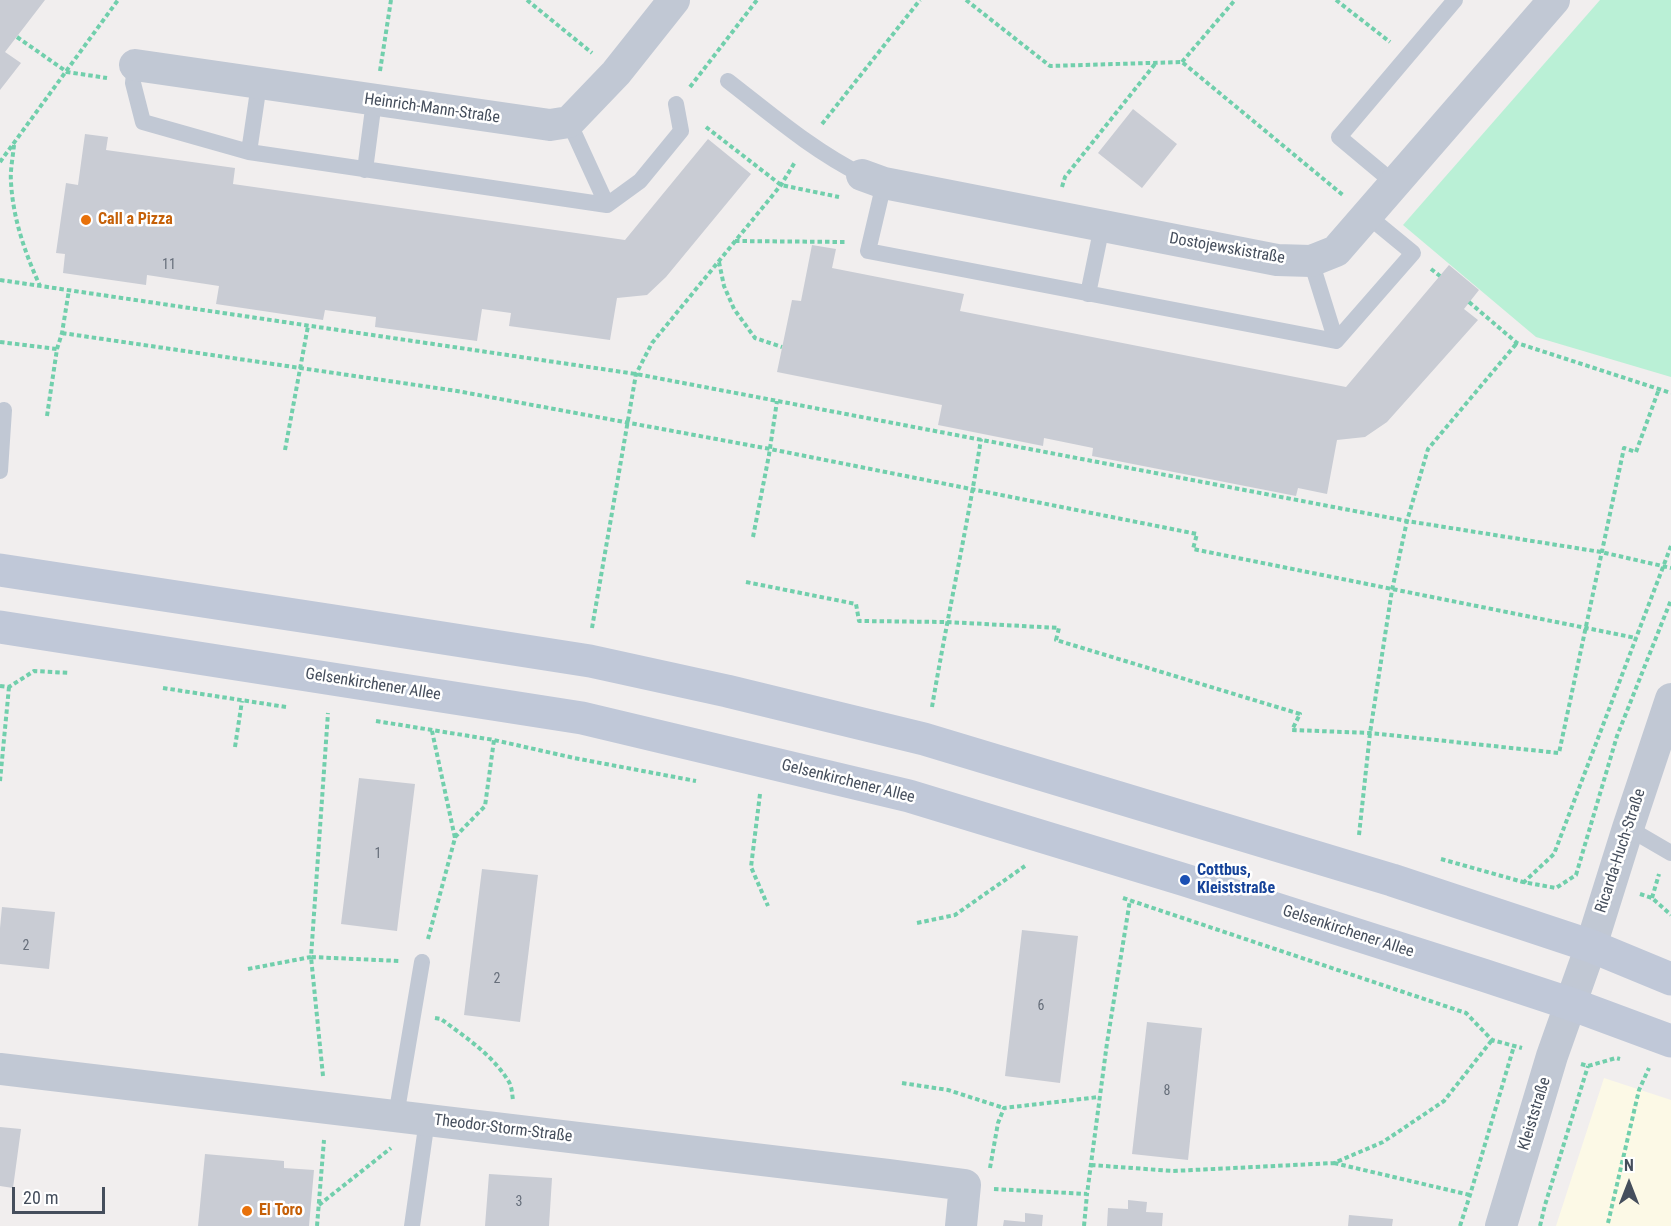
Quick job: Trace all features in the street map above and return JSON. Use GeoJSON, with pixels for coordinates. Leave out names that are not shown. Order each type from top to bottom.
{"type":"FeatureCollection","features":[{"type":"Feature","properties":{"kind":"main road"},"geometry":{"type":"LineString","coordinates":[[0,570],[590,661],[727,691],[924,739],[1392,880],[1591,946],[1671,979]]}},
{"type":"Feature","properties":{"kind":"main road","name":"Gelsenkirchener Allee"},"geometry":{"type":"LineString","coordinates":[[0,627],[582,718],[909,796],[1185,880],[1571,1004],[1666,1040]]}},
{"type":"Feature","properties":{"kind":"street"},"geometry":{"type":"LineString","coordinates":[[569,122],[616,73],[674,0]]}},
{"type":"Feature","properties":{"kind":"street","name":"Dostojewskistraße"},"geometry":{"type":"LineString","coordinates":[[873,179],[1277,260],[1311,261],[1336,251],[1554,0]]}},
{"type":"Feature","properties":{"kind":"street","name":"Heinrich-Mann-Straße"},"geometry":{"type":"LineString","coordinates":[[134,74],[259,84],[550,125],[569,122]]}},
{"type":"Feature","properties":{"kind":"street","name":"Ricarda-Huch-Straße"},"geometry":{"type":"LineString","coordinates":[[1571,1004],[1671,699]]}},
{"type":"Feature","properties":{"kind":"street","name":"Kleiststraße"},"geometry":{"type":"LineString","coordinates":[[1501,1226],[1552,1056],[1571,1004]]}},
{"type":"Feature","properties":{"kind":"street","name":"Theodor-Storm-Straße"},"geometry":{"type":"LineString","coordinates":[[0,1069],[965,1185],[961,1226]]}},
{"type":"Feature","properties":{"kind":"lane"},"geometry":{"type":"LineString","coordinates":[[1394,183],[1339,137],[1455,0]]}},
{"type":"Feature","properties":{"kind":"lane"},"geometry":{"type":"LineString","coordinates":[[134,74],[142,122],[249,152],[607,206],[640,181],[681,131],[676,104]]}},
{"type":"Feature","properties":{"kind":"lane"},"geometry":{"type":"LineString","coordinates":[[728,81],[807,143],[834,161],[873,179],[868,251],[1335,341]]}},
{"type":"Feature","properties":{"kind":"lane"},"geometry":{"type":"LineString","coordinates":[[249,152],[259,84]]}},
{"type":"Feature","properties":{"kind":"lane"},"geometry":{"type":"LineString","coordinates":[[365,170],[374,101]]}},
{"type":"Feature","properties":{"kind":"lane"},"geometry":{"type":"LineString","coordinates":[[569,122],[607,206]]}},
{"type":"Feature","properties":{"kind":"lane"},"geometry":{"type":"LineString","coordinates":[[1335,341],[1413,253],[1368,216]]}},
{"type":"Feature","properties":{"kind":"lane"},"geometry":{"type":"LineString","coordinates":[[1088,294],[1102,226]]}},
{"type":"Feature","properties":{"kind":"lane"},"geometry":{"type":"LineString","coordinates":[[1311,261],[1335,341]]}},
{"type":"Feature","properties":{"kind":"lane"},"geometry":{"type":"LineString","coordinates":[[0,471],[4,410]]}},
{"type":"Feature","properties":{"kind":"lane"},"geometry":{"type":"LineString","coordinates":[[1628,828],[1671,853]]}},
{"type":"Feature","properties":{"kind":"lane"},"geometry":{"type":"LineString","coordinates":[[396,1116],[422,963]]}},
{"type":"Feature","properties":{"kind":"lane"},"geometry":{"type":"LineString","coordinates":[[412,1226],[427,1120]]}},
{"type":"Feature","properties":{"kind":"path"},"geometry":{"type":"LineString","coordinates":[[0,162],[118,0]]}},
{"type":"Feature","properties":{"kind":"path"},"geometry":{"type":"LineString","coordinates":[[374,101],[391,0]]}},
{"type":"Feature","properties":{"kind":"path"},"geometry":{"type":"LineString","coordinates":[[676,104],[758,0]]}},
{"type":"Feature","properties":{"kind":"path"},"geometry":{"type":"LineString","coordinates":[[590,661],[592,627],[636,374],[652,343],[781,185],[807,143],[920,0]]}},
{"type":"Feature","properties":{"kind":"path"},"geometry":{"type":"LineString","coordinates":[[966,0],[1050,66],[1182,62],[1368,216]]}},
{"type":"Feature","properties":{"kind":"path"},"geometry":{"type":"LineString","coordinates":[[1182,62],[1235,0]]}},
{"type":"Feature","properties":{"kind":"path"},"geometry":{"type":"LineString","coordinates":[[1336,0],[1344,2],[1407,56]]}},
{"type":"Feature","properties":{"kind":"path"},"geometry":{"type":"LineString","coordinates":[[17,37],[67,72],[134,74]]}},
{"type":"Feature","properties":{"kind":"path"},"geometry":{"type":"LineString","coordinates":[[1056,217],[1065,177],[1155,63]]}},
{"type":"Feature","properties":{"kind":"path"},"geometry":{"type":"LineString","coordinates":[[14,144],[10,181],[17,224],[28,260],[40,286]]}},
{"type":"Feature","properties":{"kind":"path"},"geometry":{"type":"LineString","coordinates":[[735,241],[870,242]]}},
{"type":"Feature","properties":{"kind":"path"},"geometry":{"type":"LineString","coordinates":[[718,261],[724,286],[734,309],[755,338],[782,347]]}},
{"type":"Feature","properties":{"kind":"path"},"geometry":{"type":"LineString","coordinates":[[0,280],[636,374],[1407,521],[1601,552],[1671,568]]}},
{"type":"Feature","properties":{"kind":"path"},"geometry":{"type":"LineString","coordinates":[[47,417],[69,290]]}},
{"type":"Feature","properties":{"kind":"path"},"geometry":{"type":"LineString","coordinates":[[1469,302],[1517,343],[1671,393]]}},
{"type":"Feature","properties":{"kind":"path"},"geometry":{"type":"LineString","coordinates":[[285,450],[308,326]]}},
{"type":"Feature","properties":{"kind":"path"},"geometry":{"type":"LineString","coordinates":[[62,333],[457,392],[974,488],[1197,534],[1193,549],[1636,638]]}},
{"type":"Feature","properties":{"kind":"path"},"geometry":{"type":"LineString","coordinates":[[0,342],[57,349]]}},
{"type":"Feature","properties":{"kind":"path"},"geometry":{"type":"LineString","coordinates":[[1359,835],[1370,733],[1392,590],[1407,521],[1428,449],[1517,343]]}},
{"type":"Feature","properties":{"kind":"path"},"geometry":{"type":"LineString","coordinates":[[746,582],[856,603],[859,621],[947,622],[1059,628],[1056,640],[1300,714],[1292,730],[1370,733],[1559,753],[1624,448],[1636,452],[1659,389]]}},
{"type":"Feature","properties":{"kind":"path"},"geometry":{"type":"LineString","coordinates":[[753,537],[777,401]]}},
{"type":"Feature","properties":{"kind":"path"},"geometry":{"type":"LineString","coordinates":[[924,739],[974,488],[981,439]]}},
{"type":"Feature","properties":{"kind":"path"},"geometry":{"type":"LineString","coordinates":[[1523,882],[1554,854],[1671,546]]}},
{"type":"Feature","properties":{"kind":"path"},"geometry":{"type":"LineString","coordinates":[[1576,876],[1617,736],[1671,600]]}},
{"type":"Feature","properties":{"kind":"path"},"geometry":{"type":"LineString","coordinates":[[0,686],[9,687],[34,671],[72,673]]}},
{"type":"Feature","properties":{"kind":"path"},"geometry":{"type":"LineString","coordinates":[[0,781],[9,687]]}},
{"type":"Feature","properties":{"kind":"path"},"geometry":{"type":"LineString","coordinates":[[163,688],[296,709]]}},
{"type":"Feature","properties":{"kind":"path"},"geometry":{"type":"LineString","coordinates":[[235,747],[242,701]]}},
{"type":"Feature","properties":{"kind":"path"},"geometry":{"type":"LineString","coordinates":[[317,712],[328,713],[311,957],[327,1107],[317,1226]]}},
{"type":"Feature","properties":{"kind":"path"},"geometry":{"type":"LineString","coordinates":[[574,758],[582,718]]}},
{"type":"Feature","properties":{"kind":"path"},"geometry":{"type":"LineString","coordinates":[[374,721],[494,740],[574,758],[702,782]]}},
{"type":"Feature","properties":{"kind":"path"},"geometry":{"type":"LineString","coordinates":[[248,969],[311,957],[422,963],[455,838],[432,731]]}},
{"type":"Feature","properties":{"kind":"path"},"geometry":{"type":"LineString","coordinates":[[455,838],[485,806],[494,740]]}},
{"type":"Feature","properties":{"kind":"path"},"geometry":{"type":"LineString","coordinates":[[760,794],[751,867],[768,906]]}},
{"type":"Feature","properties":{"kind":"path"},"geometry":{"type":"LineString","coordinates":[[916,923],[955,915],[1029,863],[1020,861]]}},
{"type":"Feature","properties":{"kind":"path"},"geometry":{"type":"LineString","coordinates":[[1646,895],[1671,915]]}},
{"type":"Feature","properties":{"kind":"path"},"geometry":{"type":"LineString","coordinates":[[1119,896],[1466,1012],[1492,1040],[1588,1066],[1616,1058],[1627,1061]]}},
{"type":"Feature","properties":{"kind":"path"},"geometry":{"type":"LineString","coordinates":[[1084,1226],[1107,1043],[1130,900]]}},
{"type":"Feature","properties":{"kind":"path"},"geometry":{"type":"LineString","coordinates":[[413,1015],[441,1019],[477,1045],[495,1064],[510,1083],[513,1101],[510,1130]]}},
{"type":"Feature","properties":{"kind":"path"},"geometry":{"type":"LineString","coordinates":[[1334,1163],[1383,1142],[1444,1101],[1492,1040]]}},
{"type":"Feature","properties":{"kind":"path"},"geometry":{"type":"LineString","coordinates":[[1608,1223],[1639,1090],[1666,1040]]}},
{"type":"Feature","properties":{"kind":"path"},"geometry":{"type":"LineString","coordinates":[[1460,1226],[1514,1046]]}},
{"type":"Feature","properties":{"kind":"path"},"geometry":{"type":"LineString","coordinates":[[1540,1226],[1588,1066]]}},
{"type":"Feature","properties":{"kind":"path"},"geometry":{"type":"LineString","coordinates":[[902,1083],[948,1090],[1004,1108]]}},
{"type":"Feature","properties":{"kind":"path"},"geometry":{"type":"LineString","coordinates":[[319,1205],[427,1120]]}},
{"type":"Feature","properties":{"kind":"path"},"geometry":{"type":"LineString","coordinates":[[1091,1165],[1173,1171],[1334,1163],[1470,1195]]}},
{"type":"Feature","properties":{"kind":"path"},"geometry":{"type":"LineString","coordinates":[[990,1178],[991,1168]]}},
{"type":"Feature","properties":{"kind":"path"},"geometry":{"type":"LineString","coordinates":[[990,1189],[1087,1194]]}},
{"type":"Feature","properties":{"kind":"shaded area"},"geometry":{"type":"Polygon","coordinates":[[[1604,1078],[1671,1100],[1671,1226],[1556,1226],[1604,1078]]]}},
{"type":"Feature","properties":{"kind":"green space"},"geometry":{"type":"Polygon","coordinates":[[[1600,0],[1671,0],[1671,377],[1536,337],[1403,225],[1600,0]]]}},
{"type":"Feature","properties":{"kind":"building"},"geometry":{"type":"Polygon","coordinates":[[[0,0],[45,0],[5,52],[21,63],[0,90],[0,0]]]}},
{"type":"Feature","properties":{"kind":"building"},"geometry":{"type":"Polygon","coordinates":[[[1133,109],[1177,144],[1142,188],[1098,153],[1133,109]]]}},
{"type":"Feature","properties":{"kind":"building"},"geometry":{"type":"Polygon","coordinates":[[[85,134],[108,137],[106,150],[235,168],[233,184],[625,240],[708,139],[751,174],[666,277],[647,295],[617,298],[610,340],[509,326],[511,313],[482,309],[477,341],[375,327],[376,317],[325,310],[323,320],[216,304],[219,286],[147,275],[146,285],[63,273],[65,254],[56,253],[66,183],[78,185],[85,134]]]}},
{"type":"Feature","properties":{"kind":"building"},"geometry":{"type":"Polygon","coordinates":[[[812,245],[836,249],[832,268],[964,294],[960,311],[1346,387],[1449,265],[1479,290],[1464,309],[1478,320],[1387,422],[1365,437],[1337,440],[1327,494],[1298,488],[1296,496],[1092,456],[1093,448],[1044,438],[1043,446],[938,425],[942,405],[777,372],[792,300],[801,301],[812,245]]]}},
{"type":"Feature","properties":{"kind":"building"},"geometry":{"type":"Polygon","coordinates":[[[359,778],[415,784],[397,931],[341,924],[359,778]]]}},
{"type":"Feature","properties":{"kind":"building"},"geometry":{"type":"Polygon","coordinates":[[[482,869],[538,875],[520,1022],[464,1015],[482,869]]]}},
{"type":"Feature","properties":{"kind":"building"},"geometry":{"type":"Polygon","coordinates":[[[2,907],[55,912],[49,969],[0,964],[2,907]]]}},
{"type":"Feature","properties":{"kind":"building"},"geometry":{"type":"Polygon","coordinates":[[[1022,930],[1078,936],[1060,1083],[1005,1076],[1022,930]]]}},
{"type":"Feature","properties":{"kind":"building"},"geometry":{"type":"Polygon","coordinates":[[[1147,1022],[1202,1028],[1188,1160],[1132,1154],[1147,1022]]]}},
{"type":"Feature","properties":{"kind":"building"},"geometry":{"type":"Polygon","coordinates":[[[0,1127],[21,1129],[13,1188],[0,1186],[0,1127]]]}},
{"type":"Feature","properties":{"kind":"building"},"geometry":{"type":"Polygon","coordinates":[[[205,1154],[284,1161],[284,1168],[314,1170],[309,1226],[198,1226],[205,1154]]]}},
{"type":"Feature","properties":{"kind":"building"},"geometry":{"type":"Polygon","coordinates":[[[489,1174],[552,1178],[549,1226],[485,1226],[489,1174]]]}},
{"type":"Feature","properties":{"kind":"building"},"geometry":{"type":"Polygon","coordinates":[[[1128,1200],[1147,1202],[1146,1212],[1163,1213],[1162,1226],[1107,1226],[1108,1208],[1128,1209],[1128,1200]]]}},
{"type":"Feature","properties":{"kind":"building"},"geometry":{"type":"Polygon","coordinates":[[[1025,1213],[1043,1215],[1042,1226],[1003,1226],[1004,1220],[1025,1222],[1025,1213]]]}},
{"type":"Feature","properties":{"kind":"building"},"geometry":{"type":"Polygon","coordinates":[[[1349,1215],[1393,1219],[1392,1226],[1348,1226],[1349,1215]]]}},
{"type":"Feature","properties":{"kind":"place","name":"Call a Pizza"},"geometry":{"type":"Point","coordinates":[86,220]}},
{"type":"Feature","properties":{"kind":"place","name":"Cottbus, Kleiststraße"},"geometry":{"type":"Point","coordinates":[1185,880]}},
{"type":"Feature","properties":{"kind":"place","name":"El Toro"},"geometry":{"type":"Point","coordinates":[247,1211]}}]}
